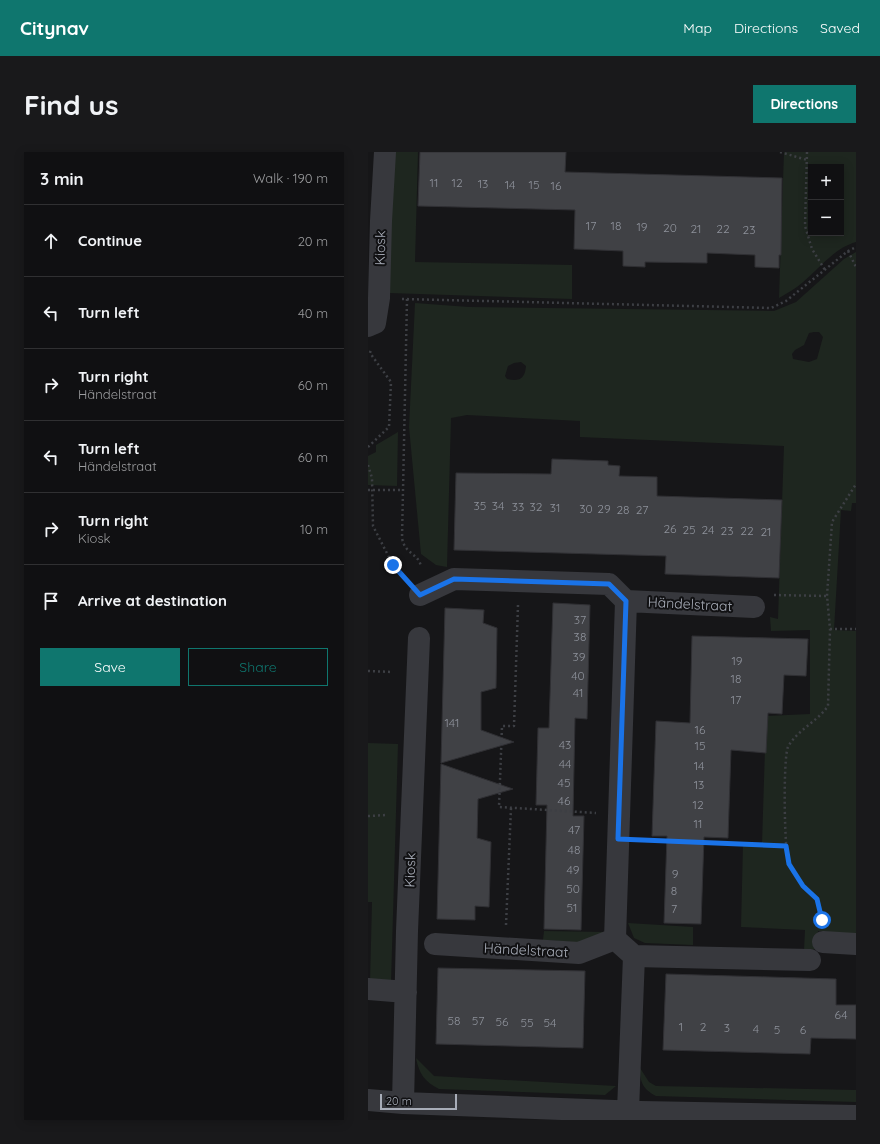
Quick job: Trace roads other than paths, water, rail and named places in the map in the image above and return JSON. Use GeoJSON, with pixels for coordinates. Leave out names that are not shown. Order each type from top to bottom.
{"type":"FeatureCollection","features":[{"type":"Feature","properties":{"kind":"street","name":"Kiosk"},"geometry":{"type":"LineString","coordinates":[[372,324],[379,298],[374,221],[385,152]]}},
{"type":"Feature","properties":{"kind":"street"},"geometry":{"type":"LineString","coordinates":[[420,595],[454,579],[609,584],[626,601],[615,939],[634,956],[810,960]]}},
{"type":"Feature","properties":{"kind":"street","name":"Händelstraat"},"geometry":{"type":"LineString","coordinates":[[626,601],[754,607]]}},
{"type":"Feature","properties":{"kind":"street","name":"Kiosk"},"geometry":{"type":"LineString","coordinates":[[403,1103],[419,638]]}},
{"type":"Feature","properties":{"kind":"street","name":"Händelstraat"},"geometry":{"type":"LineString","coordinates":[[435,944],[579,953],[615,939]]}},
{"type":"Feature","properties":{"kind":"street"},"geometry":{"type":"LineString","coordinates":[[823,942],[856,944]]}},
{"type":"Feature","properties":{"kind":"street"},"geometry":{"type":"LineString","coordinates":[[634,956],[637,1114]]}},
{"type":"Feature","properties":{"kind":"street"},"geometry":{"type":"LineString","coordinates":[[368,989],[406,992]]}},
{"type":"Feature","properties":{"kind":"street"},"geometry":{"type":"LineString","coordinates":[[368,1100],[637,1114],[794,1118],[856,1116]]}}]}
